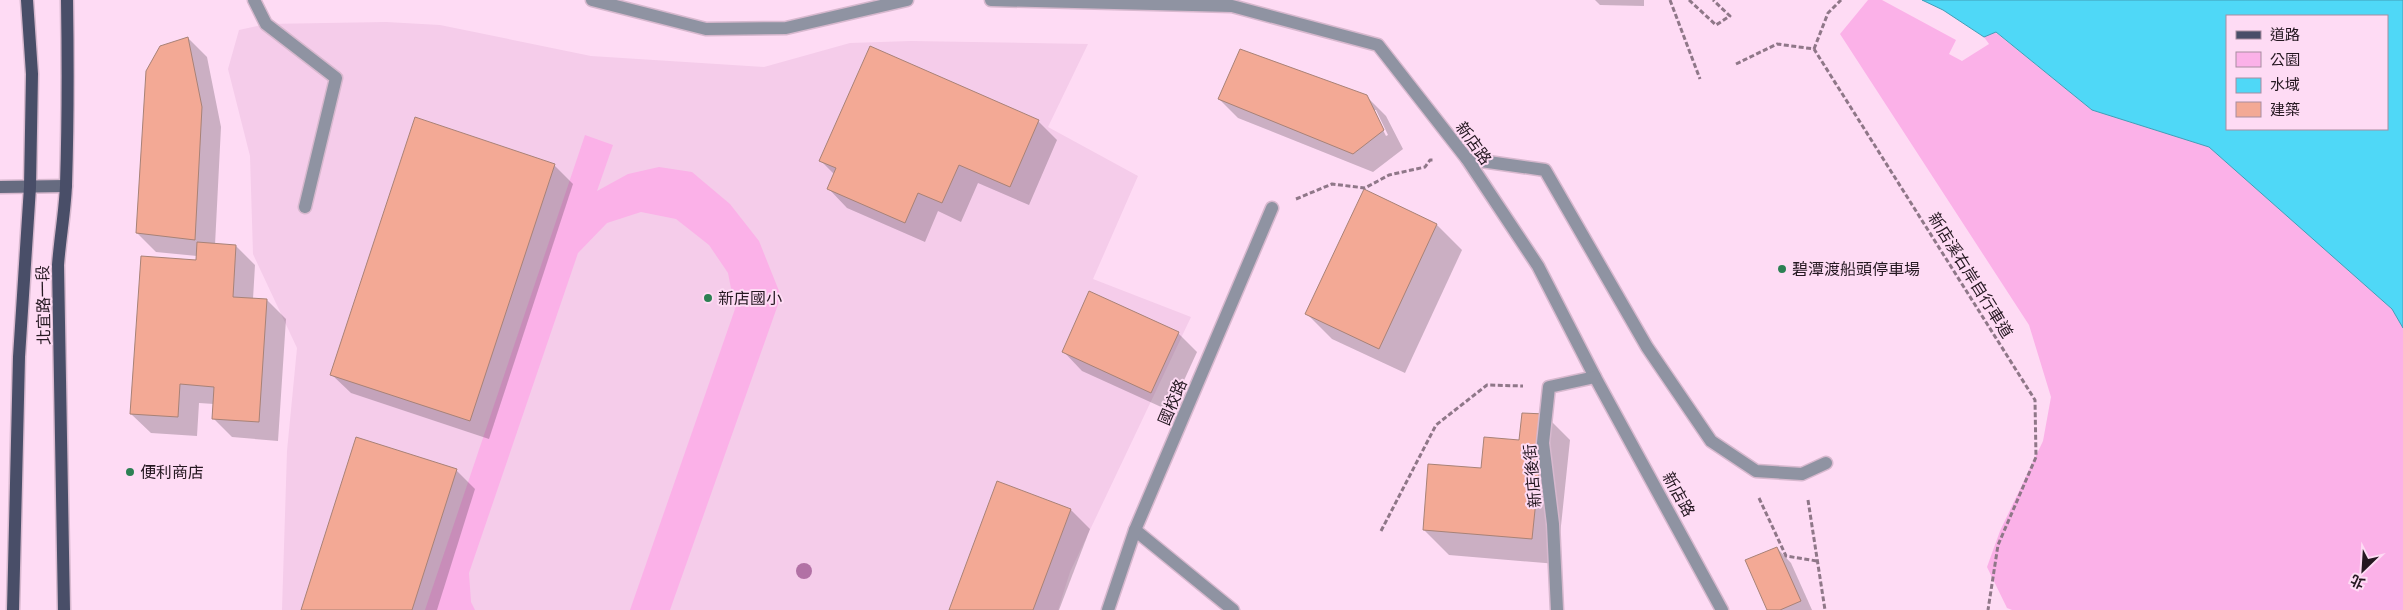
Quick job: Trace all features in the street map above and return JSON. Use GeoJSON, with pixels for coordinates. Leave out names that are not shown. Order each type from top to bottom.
{"type":"FeatureCollection","features":[{"type":"Feature","properties":{"kind":"main road","name":"北宜路一段"},"geometry":{"type":"LineString","coordinates":[[13,610],[19,357],[30,187],[32,74],[27,0]]}},
{"type":"Feature","properties":{"kind":"main road","name":"北宜路一段"},"geometry":{"type":"LineString","coordinates":[[64,610],[58,265],[66,186],[69,102],[66,0]]}},
{"type":"Feature","properties":{"kind":"street"},"geometry":{"type":"LineString","coordinates":[[254,0],[266,24],[336,78],[305,207]]}},
{"type":"Feature","properties":{"kind":"street"},"geometry":{"type":"LineString","coordinates":[[592,0],[706,29],[786,28],[907,0]]}},
{"type":"Feature","properties":{"kind":"street","name":"新店路"},"geometry":{"type":"LineString","coordinates":[[991,0],[1232,6],[1378,45],[1467,159],[1538,266],[1722,610]]}},
{"type":"Feature","properties":{"kind":"street"},"geometry":{"type":"LineString","coordinates":[[1467,159],[1545,170],[1647,347],[1711,441],[1756,471],[1802,474],[1826,463]]}},
{"type":"Feature","properties":{"kind":"street"},"geometry":{"type":"LineString","coordinates":[[0,187],[66,186]]}},
{"type":"Feature","properties":{"kind":"street","name":"國校路"},"geometry":{"type":"LineString","coordinates":[[1108,610],[1135,530],[1272,208]]}},
{"type":"Feature","properties":{"kind":"street"},"geometry":{"type":"LineString","coordinates":[[1549,387],[1596,377]]}},
{"type":"Feature","properties":{"kind":"street","name":"新店後街"},"geometry":{"type":"LineString","coordinates":[[1549,387],[1543,443],[1553,524],[1558,610]]}},
{"type":"Feature","properties":{"kind":"street"},"geometry":{"type":"LineString","coordinates":[[1135,530],[1233,610]]}},
{"type":"Feature","properties":{"kind":"path"},"geometry":{"type":"LineString","coordinates":[[1670,0],[1700,79]]}},
{"type":"Feature","properties":{"kind":"path"},"geometry":{"type":"LineString","coordinates":[[1690,0],[1716,25],[1730,16],[1713,0]]}},
{"type":"Feature","properties":{"kind":"path"},"geometry":{"type":"LineString","coordinates":[[1736,64],[1777,44],[1814,49],[1828,13],[1841,0]]}},
{"type":"Feature","properties":{"kind":"path","name":"新店溪右岸自行車道"},"geometry":{"type":"LineString","coordinates":[[1814,49],[2035,400],[2036,457],[1998,545],[1988,610]]}},
{"type":"Feature","properties":{"kind":"path"},"geometry":{"type":"LineString","coordinates":[[1272,208],[1332,184],[1365,188],[1389,175],[1425,167],[1430,160],[1467,159]]}},
{"type":"Feature","properties":{"kind":"path"},"geometry":{"type":"LineString","coordinates":[[1381,531],[1436,425],[1487,385],[1549,387]]}},
{"type":"Feature","properties":{"kind":"path"},"geometry":{"type":"LineString","coordinates":[[1756,471],[1756,494],[1786,556],[1817,561]]}},
{"type":"Feature","properties":{"kind":"path"},"geometry":{"type":"LineString","coordinates":[[1802,474],[1825,610]]}},
{"type":"Feature","properties":{"kind":"shaded area","name":"新店國小"},"geometry":{"type":"Polygon","coordinates":[[[386,22],[440,25],[591,56],[764,67],[850,43],[911,41],[1088,44],[1048,127],[1138,176],[1093,279],[1191,317],[1070,572],[1058,610],[282,610],[287,451],[297,348],[253,254],[250,156],[228,69],[239,30],[266,24],[386,22]]]}},
{"type":"Feature","properties":{"kind":"green space"},"geometry":{"type":"Polygon","coordinates":[[[1868,0],[1882,0],[1956,40],[1949,54],[1962,61],[1989,44],[1984,37],[1995,32],[2092,110],[2209,147],[2392,309],[2403,328],[2403,610],[2012,610],[2007,608],[1987,567],[2000,531],[2043,441],[2051,397],[2029,325],[1840,34],[1868,0]]]}},
{"type":"Feature","properties":{"kind":"green space"},"geometry":{"type":"Polygon","coordinates":[[[585,135],[613,145],[597,191],[628,174],[659,167],[692,172],[730,204],[759,241],[781,296],[670,610],[630,610],[735,309],[728,273],[709,245],[676,219],[641,212],[607,223],[578,253],[469,573],[471,602],[475,610],[425,610],[585,135]]]}},
{"type":"Feature","properties":{"kind":"water"},"geometry":{"type":"Polygon","coordinates":[[[1922,0],[2403,0],[2403,328],[2392,309],[2209,147],[2092,110],[1996,32],[1984,37],[1943,10],[1922,0]]]}},
{"type":"Feature","properties":{"kind":"building"},"geometry":{"type":"Polygon","coordinates":[[[188,37],[202,107],[195,240],[136,233],[146,71],[160,46],[188,37]]]}},
{"type":"Feature","properties":{"kind":"building"},"geometry":{"type":"Polygon","coordinates":[[[870,46],[1039,120],[1010,187],[959,165],[942,203],[918,193],[905,223],[827,189],[836,168],[819,161],[870,46]]]}},
{"type":"Feature","properties":{"kind":"building"},"geometry":{"type":"Polygon","coordinates":[[[1240,49],[1367,95],[1384,130],[1353,154],[1218,99],[1240,49]]]}},
{"type":"Feature","properties":{"kind":"building"},"geometry":{"type":"Polygon","coordinates":[[[415,117],[555,164],[470,421],[330,375],[415,117]]]}},
{"type":"Feature","properties":{"kind":"building"},"geometry":{"type":"Polygon","coordinates":[[[1364,189],[1437,224],[1379,349],[1305,314],[1364,189]]]}},
{"type":"Feature","properties":{"kind":"building"},"geometry":{"type":"Polygon","coordinates":[[[197,242],[236,245],[233,297],[267,299],[259,422],[212,419],[214,387],[180,384],[178,417],[130,414],[141,256],[196,260],[197,242]]]}},
{"type":"Feature","properties":{"kind":"building"},"geometry":{"type":"Polygon","coordinates":[[[1089,291],[1179,332],[1151,393],[1062,352],[1089,291]]]}},
{"type":"Feature","properties":{"kind":"building"},"geometry":{"type":"Polygon","coordinates":[[[1522,413],[1545,414],[1532,539],[1423,530],[1428,464],[1481,468],[1484,437],[1519,440],[1522,413]]]}},
{"type":"Feature","properties":{"kind":"building"},"geometry":{"type":"Polygon","coordinates":[[[356,437],[457,469],[412,610],[301,610],[356,437]]]}},
{"type":"Feature","properties":{"kind":"building"},"geometry":{"type":"Polygon","coordinates":[[[997,481],[1071,509],[1033,610],[949,610],[997,481]]]}},
{"type":"Feature","properties":{"kind":"building"},"geometry":{"type":"Polygon","coordinates":[[[1777,547],[1801,601],[1780,610],[1767,610],[1745,560],[1777,547]]]}},
{"type":"Feature","properties":{"kind":"place","name":"碧潭渡船頭停車場"},"geometry":{"type":"Point","coordinates":[1782,269]}},
{"type":"Feature","properties":{"kind":"place","name":"新店國小"},"geometry":{"type":"Point","coordinates":[708,298]}},
{"type":"Feature","properties":{"kind":"place","name":"便利商店"},"geometry":{"type":"Point","coordinates":[130,472]}}]}
